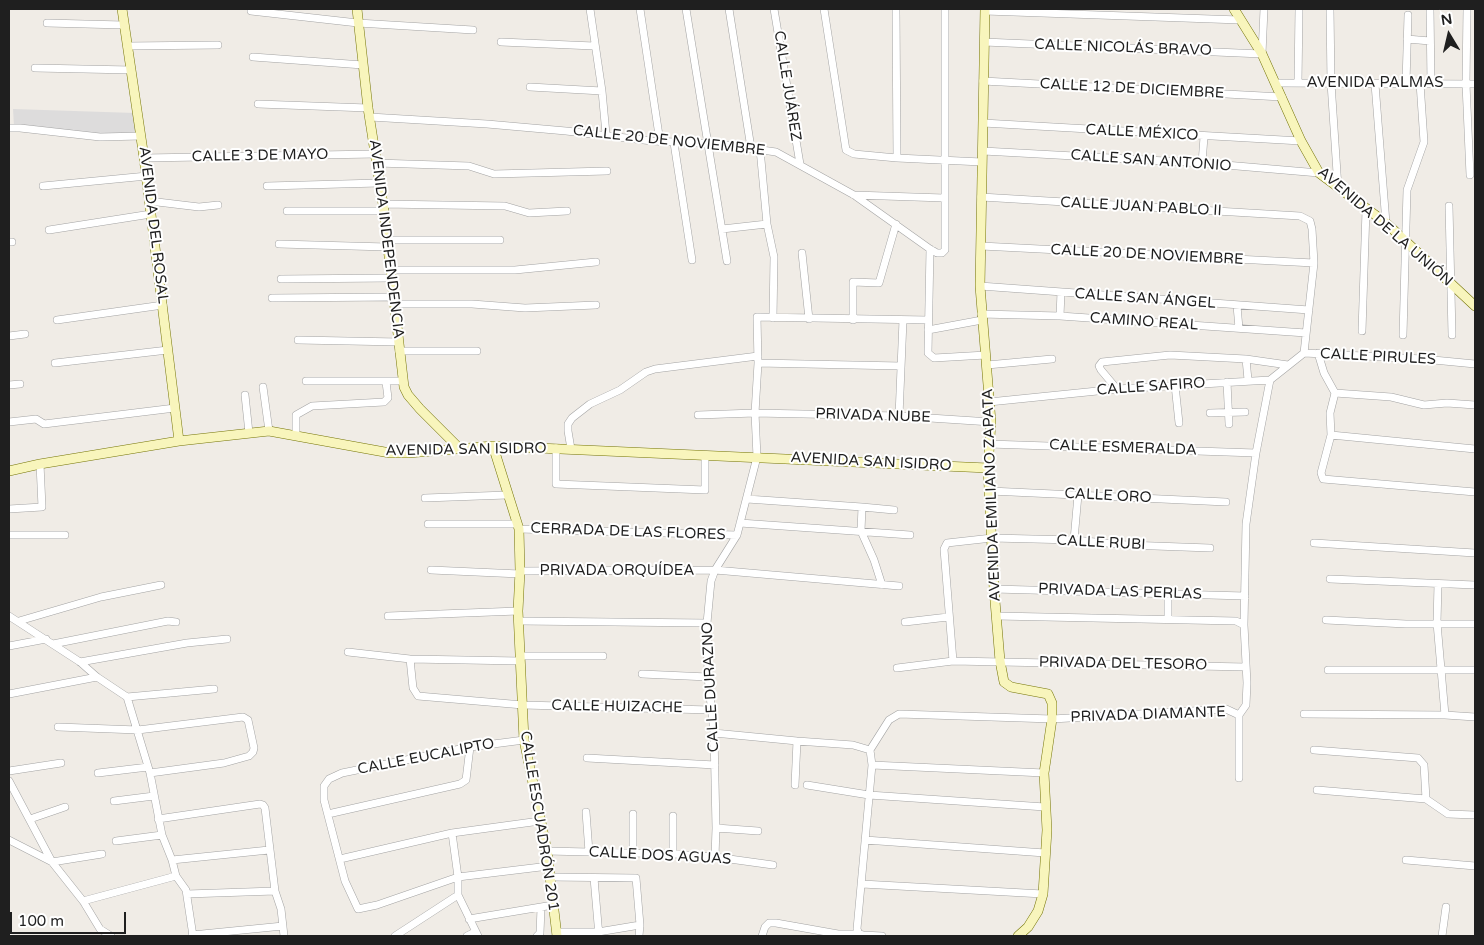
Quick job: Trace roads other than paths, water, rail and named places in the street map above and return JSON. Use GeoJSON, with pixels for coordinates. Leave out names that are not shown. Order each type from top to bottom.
{"type":"FeatureCollection","features":[{"type":"Feature","properties":{"kind":"main road","name":"AVENIDA DEL ROSAL"},"geometry":{"type":"LineString","coordinates":[[122,9],[147,176],[179,441]]}},
{"type":"Feature","properties":{"kind":"main road","name":"AVENIDA INDEPENDENCIA"},"geometry":{"type":"LineString","coordinates":[[357,9],[395,300],[402,381],[408,395],[460,449]]}},
{"type":"Feature","properties":{"kind":"main road","name":"AVENIDA DE LA UNIÓN"},"geometry":{"type":"LineString","coordinates":[[1234,9],[1262,54],[1301,141],[1319,173],[1366,210],[1386,223],[1475,306]]}},
{"type":"Feature","properties":{"kind":"main road","name":"AVENIDA EMILIANO ZAPATA"},"geometry":{"type":"LineString","coordinates":[[985,10],[980,286],[991,422],[988,468],[994,589],[1000,661],[1004,682],[1011,687],[1048,694],[1052,703],[1052,719],[1044,773],[1047,830],[1043,894],[1038,911],[1028,926],[1018,936]]}},
{"type":"Feature","properties":{"kind":"main road","name":"AVENIDA SAN ISIDRO"},"geometry":{"type":"LineString","coordinates":[[9,471],[40,464],[179,441],[268,431],[390,453],[493,446],[988,468]]}},
{"type":"Feature","properties":{"kind":"main road","name":"CALLE ESCUADRÓN 201"},"geometry":{"type":"LineString","coordinates":[[493,446],[518,526],[520,573],[518,611],[524,740],[547,851],[557,934]]}},
{"type":"Feature","properties":{"kind":"street"},"geometry":{"type":"LineString","coordinates":[[590,9],[606,134]]}},
{"type":"Feature","properties":{"kind":"street"},"geometry":{"type":"LineString","coordinates":[[640,9],[660,142]]}},
{"type":"Feature","properties":{"kind":"street"},"geometry":{"type":"LineString","coordinates":[[686,9],[728,261]]}},
{"type":"Feature","properties":{"kind":"street"},"geometry":{"type":"LineString","coordinates":[[729,9],[751,148]]}},
{"type":"Feature","properties":{"kind":"street","name":"CALLE JUÁREZ"},"geometry":{"type":"LineString","coordinates":[[774,9],[800,164]]}},
{"type":"Feature","properties":{"kind":"street"},"geometry":{"type":"LineString","coordinates":[[824,9],[846,150],[854,154],[896,158],[982,162]]}},
{"type":"Feature","properties":{"kind":"street"},"geometry":{"type":"LineString","coordinates":[[896,9],[896,158]]}},
{"type":"Feature","properties":{"kind":"street"},"geometry":{"type":"LineString","coordinates":[[945,9],[945,250],[942,253],[937,253],[930,249],[928,353],[934,358],[986,360],[1052,359]]}},
{"type":"Feature","properties":{"kind":"street"},"geometry":{"type":"LineString","coordinates":[[1262,54],[1264,9]]}},
{"type":"Feature","properties":{"kind":"street"},"geometry":{"type":"LineString","coordinates":[[1298,83],[1299,9]]}},
{"type":"Feature","properties":{"kind":"street"},"geometry":{"type":"LineString","coordinates":[[1330,9],[1331,83],[1338,188]]}},
{"type":"Feature","properties":{"kind":"street"},"geometry":{"type":"LineString","coordinates":[[1430,9],[1431,83]]}},
{"type":"Feature","properties":{"kind":"street"},"geometry":{"type":"LineString","coordinates":[[1467,9],[1466,84],[1470,175]]}},
{"type":"Feature","properties":{"kind":"street"},"geometry":{"type":"LineString","coordinates":[[985,10],[1240,20]]}},
{"type":"Feature","properties":{"kind":"street"},"geometry":{"type":"LineString","coordinates":[[252,11],[358,23],[473,30]]}},
{"type":"Feature","properties":{"kind":"street"},"geometry":{"type":"LineString","coordinates":[[1406,83],[1408,15]]}},
{"type":"Feature","properties":{"kind":"street"},"geometry":{"type":"LineString","coordinates":[[47,23],[123,25]]}},
{"type":"Feature","properties":{"kind":"street"},"geometry":{"type":"LineString","coordinates":[[1408,39],[1430,41]]}},
{"type":"Feature","properties":{"kind":"street"},"geometry":{"type":"LineString","coordinates":[[501,42],[594,46]]}},
{"type":"Feature","properties":{"kind":"street","name":"CALLE NICOLÁS BRAVO"},"geometry":{"type":"LineString","coordinates":[[984,42],[1262,54]]}},
{"type":"Feature","properties":{"kind":"street"},"geometry":{"type":"LineString","coordinates":[[127,46],[218,45]]}},
{"type":"Feature","properties":{"kind":"street"},"geometry":{"type":"LineString","coordinates":[[252,57],[363,65]]}},
{"type":"Feature","properties":{"kind":"street"},"geometry":{"type":"LineString","coordinates":[[35,68],[131,70]]}},
{"type":"Feature","properties":{"kind":"street","name":"CALLE 12 DE DICIEMBRE"},"geometry":{"type":"LineString","coordinates":[[983,81],[1282,97]]}},
{"type":"Feature","properties":{"kind":"street","name":"AVENIDA PALMAS"},"geometry":{"type":"LineString","coordinates":[[1276,83],[1475,84]]}},
{"type":"Feature","properties":{"kind":"street"},"geometry":{"type":"LineString","coordinates":[[1403,335],[1407,190],[1424,142],[1420,83]]}},
{"type":"Feature","properties":{"kind":"street"},"geometry":{"type":"LineString","coordinates":[[1375,84],[1386,223]]}},
{"type":"Feature","properties":{"kind":"street"},"geometry":{"type":"LineString","coordinates":[[530,87],[602,91]]}},
{"type":"Feature","properties":{"kind":"street","name":"CALLE 20 DE NOVIEMBRE"},"geometry":{"type":"LineString","coordinates":[[258,104],[369,112],[606,134],[660,142],[751,148],[776,152],[854,195],[930,249]]}},
{"type":"Feature","properties":{"kind":"street","name":"CALLE MÉXICO"},"geometry":{"type":"LineString","coordinates":[[983,123],[1301,141]]}},
{"type":"Feature","properties":{"kind":"street"},"geometry":{"type":"LineString","coordinates":[[9,128],[100,137],[141,136]]}},
{"type":"Feature","properties":{"kind":"street"},"geometry":{"type":"LineString","coordinates":[[1202,164],[1204,137]]}},
{"type":"Feature","properties":{"kind":"street"},"geometry":{"type":"LineString","coordinates":[[674,143],[692,260]]}},
{"type":"Feature","properties":{"kind":"street"},"geometry":{"type":"LineString","coordinates":[[760,149],[767,224],[774,257],[773,318],[928,320]]}},
{"type":"Feature","properties":{"kind":"street","name":"CALLE SAN ANTONIO"},"geometry":{"type":"LineString","coordinates":[[983,151],[1319,173]]}},
{"type":"Feature","properties":{"kind":"street","name":"CALLE 3 DE MAYO"},"geometry":{"type":"LineString","coordinates":[[144,158],[377,158],[469,166],[494,174],[607,171]]}},
{"type":"Feature","properties":{"kind":"street"},"geometry":{"type":"LineString","coordinates":[[43,186],[147,176]]}},
{"type":"Feature","properties":{"kind":"street"},"geometry":{"type":"LineString","coordinates":[[267,186],[380,183]]}},
{"type":"Feature","properties":{"kind":"street"},"geometry":{"type":"LineString","coordinates":[[854,195],[944,198]]}},
{"type":"Feature","properties":{"kind":"street","name":"CALLE JUAN PABLO II"},"geometry":{"type":"LineString","coordinates":[[981,197],[1300,216]]}},
{"type":"Feature","properties":{"kind":"street"},"geometry":{"type":"LineString","coordinates":[[149,201],[199,206],[218,205]]}},
{"type":"Feature","properties":{"kind":"street"},"geometry":{"type":"LineString","coordinates":[[287,211],[383,207],[505,206],[529,213],[567,211]]}},
{"type":"Feature","properties":{"kind":"street"},"geometry":{"type":"LineString","coordinates":[[1449,206],[1452,335]]}},
{"type":"Feature","properties":{"kind":"street"},"geometry":{"type":"LineString","coordinates":[[1362,331],[1366,210]]}},
{"type":"Feature","properties":{"kind":"street"},"geometry":{"type":"LineString","coordinates":[[49,230],[151,214]]}},
{"type":"Feature","properties":{"kind":"street","name":"CALLE PIRULES"},"geometry":{"type":"LineString","coordinates":[[1300,216],[1310,221],[1314,263],[1304,353],[1423,358],[1475,364]]}},
{"type":"Feature","properties":{"kind":"street"},"geometry":{"type":"LineString","coordinates":[[722,229],[767,224]]}},
{"type":"Feature","properties":{"kind":"street"},"geometry":{"type":"LineString","coordinates":[[853,320],[853,282],[880,283],[896,224]]}},
{"type":"Feature","properties":{"kind":"street"},"geometry":{"type":"LineString","coordinates":[[279,244],[387,244],[500,240]]}},
{"type":"Feature","properties":{"kind":"street","name":"CALLE 20 DE NOVIEMBRE"},"geometry":{"type":"LineString","coordinates":[[981,246],[1314,263]]}},
{"type":"Feature","properties":{"kind":"street"},"geometry":{"type":"LineString","coordinates":[[802,253],[809,319]]}},
{"type":"Feature","properties":{"kind":"street"},"geometry":{"type":"LineString","coordinates":[[281,279],[515,270],[596,262]]}},
{"type":"Feature","properties":{"kind":"street","name":"CALLE SAN ÁNGEL"},"geometry":{"type":"LineString","coordinates":[[980,286],[1309,310]]}},
{"type":"Feature","properties":{"kind":"street"},"geometry":{"type":"LineString","coordinates":[[1060,316],[1061,292]]}},
{"type":"Feature","properties":{"kind":"street"},"geometry":{"type":"LineString","coordinates":[[272,298],[395,300],[525,308],[596,305]]}},
{"type":"Feature","properties":{"kind":"street"},"geometry":{"type":"LineString","coordinates":[[57,320],[163,305]]}},
{"type":"Feature","properties":{"kind":"street"},"geometry":{"type":"LineString","coordinates":[[1237,306],[1239,328]]}},
{"type":"Feature","properties":{"kind":"street","name":"CAMINO REAL"},"geometry":{"type":"LineString","coordinates":[[928,330],[982,317],[1060,316],[1306,333]]}},
{"type":"Feature","properties":{"kind":"street","name":"CALLE DURAZNO"},"geometry":{"type":"LineString","coordinates":[[715,857],[714,732],[708,677],[707,623],[711,581],[715,570],[737,535],[757,457],[755,413],[758,360],[757,318],[773,318]]}},
{"type":"Feature","properties":{"kind":"street"},"geometry":{"type":"LineString","coordinates":[[898,416],[903,320]]}},
{"type":"Feature","properties":{"kind":"street"},"geometry":{"type":"LineString","coordinates":[[9,336],[25,334]]}},
{"type":"Feature","properties":{"kind":"street"},"geometry":{"type":"LineString","coordinates":[[298,340],[477,351]]}},
{"type":"Feature","properties":{"kind":"street"},"geometry":{"type":"LineString","coordinates":[[55,363],[168,350]]}},
{"type":"Feature","properties":{"kind":"street"},"geometry":{"type":"LineString","coordinates":[[1239,714],[1246,705],[1247,683],[1244,625],[1246,524],[1256,453],[1270,380],[1304,353]]}},
{"type":"Feature","properties":{"kind":"street"},"geometry":{"type":"LineString","coordinates":[[1318,354],[1324,373],[1335,393],[1330,413],[1331,435],[1321,473],[1322,477],[1326,480],[1475,492]]}},
{"type":"Feature","properties":{"kind":"street"},"geometry":{"type":"LineString","coordinates":[[1117,389],[1101,370],[1099,366],[1102,362],[1170,355],[1246,359],[1288,366]]}},
{"type":"Feature","properties":{"kind":"street"},"geometry":{"type":"LineString","coordinates":[[1246,359],[1248,380]]}},
{"type":"Feature","properties":{"kind":"street"},"geometry":{"type":"LineString","coordinates":[[571,449],[568,424],[572,418],[590,404],[620,390],[646,372],[655,369],[758,360],[901,366]]}},
{"type":"Feature","properties":{"kind":"street","name":"CALLE SAFIRO"},"geometry":{"type":"LineString","coordinates":[[989,402],[1175,384],[1270,380]]}},
{"type":"Feature","properties":{"kind":"street"},"geometry":{"type":"LineString","coordinates":[[306,381],[402,381]]}},
{"type":"Feature","properties":{"kind":"street"},"geometry":{"type":"LineString","coordinates":[[296,436],[296,415],[312,406],[384,402],[388,398],[386,382]]}},
{"type":"Feature","properties":{"kind":"street"},"geometry":{"type":"LineString","coordinates":[[1227,382],[1229,424]]}},
{"type":"Feature","properties":{"kind":"street"},"geometry":{"type":"LineString","coordinates":[[9,385],[20,384]]}},
{"type":"Feature","properties":{"kind":"street"},"geometry":{"type":"LineString","coordinates":[[1175,384],[1179,423]]}},
{"type":"Feature","properties":{"kind":"street"},"geometry":{"type":"LineString","coordinates":[[263,387],[268,431]]}},
{"type":"Feature","properties":{"kind":"street"},"geometry":{"type":"LineString","coordinates":[[1335,393],[1391,396],[1424,405],[1447,403],[1475,405]]}},
{"type":"Feature","properties":{"kind":"street"},"geometry":{"type":"LineString","coordinates":[[245,395],[249,433]]}},
{"type":"Feature","properties":{"kind":"street"},"geometry":{"type":"LineString","coordinates":[[9,422],[36,419],[44,424],[175,408]]}},
{"type":"Feature","properties":{"kind":"street"},"geometry":{"type":"LineString","coordinates":[[1210,413],[1245,412]]}},
{"type":"Feature","properties":{"kind":"street","name":"PRIVADA NUBE"},"geometry":{"type":"LineString","coordinates":[[698,415],[755,413],[898,416],[991,422]]}},
{"type":"Feature","properties":{"kind":"street"},"geometry":{"type":"LineString","coordinates":[[1331,435],[1475,449]]}},
{"type":"Feature","properties":{"kind":"street","name":"CALLE ESMERALDA"},"geometry":{"type":"LineString","coordinates":[[989,444],[1256,453]]}},
{"type":"Feature","properties":{"kind":"street"},"geometry":{"type":"LineString","coordinates":[[556,448],[556,484],[705,490],[705,456]]}},
{"type":"Feature","properties":{"kind":"street"},"geometry":{"type":"LineString","coordinates":[[9,509],[42,508],[40,464]]}},
{"type":"Feature","properties":{"kind":"street","name":"CALLE ORO"},"geometry":{"type":"LineString","coordinates":[[990,491],[1226,502]]}},
{"type":"Feature","properties":{"kind":"street"},"geometry":{"type":"LineString","coordinates":[[425,498],[507,495]]}},
{"type":"Feature","properties":{"kind":"street"},"geometry":{"type":"LineString","coordinates":[[1074,540],[1078,495]]}},
{"type":"Feature","properties":{"kind":"street"},"geometry":{"type":"LineString","coordinates":[[746,499],[894,510]]}},
{"type":"Feature","properties":{"kind":"street"},"geometry":{"type":"LineString","coordinates":[[862,507],[861,531],[874,560],[882,585]]}},
{"type":"Feature","properties":{"kind":"street"},"geometry":{"type":"LineString","coordinates":[[740,523],[910,535]]}},
{"type":"Feature","properties":{"kind":"street","name":"CERRADA DE LAS FLORES"},"geometry":{"type":"LineString","coordinates":[[428,524],[737,535]]}},
{"type":"Feature","properties":{"kind":"street"},"geometry":{"type":"LineString","coordinates":[[9,535],[65,535]]}},
{"type":"Feature","properties":{"kind":"street","name":"CALLE RUBI"},"geometry":{"type":"LineString","coordinates":[[948,617],[944,549],[947,544],[992,538],[1074,540],[1127,545],[1210,548]]}},
{"type":"Feature","properties":{"kind":"street"},"geometry":{"type":"LineString","coordinates":[[1314,543],[1475,553]]}},
{"type":"Feature","properties":{"kind":"street","name":"PRIVADA ORQUÍDEA"},"geometry":{"type":"LineString","coordinates":[[431,570],[520,573],[715,570],[899,586]]}},
{"type":"Feature","properties":{"kind":"street"},"geometry":{"type":"LineString","coordinates":[[1330,579],[1475,585]]}},
{"type":"Feature","properties":{"kind":"street"},"geometry":{"type":"LineString","coordinates":[[1438,584],[1437,624],[1445,715]]}},
{"type":"Feature","properties":{"kind":"street"},"geometry":{"type":"LineString","coordinates":[[19,622],[101,597],[161,585]]}},
{"type":"Feature","properties":{"kind":"street","name":"PRIVADA LAS PERLAS"},"geometry":{"type":"LineString","coordinates":[[994,589],[1245,596]]}},
{"type":"Feature","properties":{"kind":"street"},"geometry":{"type":"LineString","coordinates":[[1168,593],[1168,619]]}},
{"type":"Feature","properties":{"kind":"street"},"geometry":{"type":"LineString","coordinates":[[388,616],[518,611]]}},
{"type":"Feature","properties":{"kind":"street"},"geometry":{"type":"LineString","coordinates":[[9,616],[80,662],[97,677],[127,697],[149,770],[162,835],[176,876],[186,890],[193,936],[283,926]]}},
{"type":"Feature","properties":{"kind":"street"},"geometry":{"type":"LineString","coordinates":[[997,616],[1228,620],[1244,625]]}},
{"type":"Feature","properties":{"kind":"street"},"geometry":{"type":"LineString","coordinates":[[905,622],[948,617],[953,660]]}},
{"type":"Feature","properties":{"kind":"street"},"geometry":{"type":"LineString","coordinates":[[1326,620],[1406,624],[1475,624]]}},
{"type":"Feature","properties":{"kind":"street"},"geometry":{"type":"LineString","coordinates":[[53,644],[168,621],[176,622]]}},
{"type":"Feature","properties":{"kind":"street"},"geometry":{"type":"LineString","coordinates":[[519,621],[707,623]]}},
{"type":"Feature","properties":{"kind":"street"},"geometry":{"type":"LineString","coordinates":[[9,646],[46,639]]}},
{"type":"Feature","properties":{"kind":"street"},"geometry":{"type":"LineString","coordinates":[[80,662],[187,643],[228,639]]}},
{"type":"Feature","properties":{"kind":"street"},"geometry":{"type":"LineString","coordinates":[[348,652],[410,659],[603,656]]}},
{"type":"Feature","properties":{"kind":"street","name":"CALLE HUIZACHE"},"geometry":{"type":"LineString","coordinates":[[410,659],[413,688],[418,696],[523,705],[711,710]]}},
{"type":"Feature","properties":{"kind":"street","name":"PRIVADA DEL TESORO"},"geometry":{"type":"LineString","coordinates":[[897,668],[953,660],[1246,667]]}},
{"type":"Feature","properties":{"kind":"street"},"geometry":{"type":"LineString","coordinates":[[1328,670],[1475,670]]}},
{"type":"Feature","properties":{"kind":"street"},"geometry":{"type":"LineString","coordinates":[[642,674],[708,677]]}},
{"type":"Feature","properties":{"kind":"street"},"geometry":{"type":"LineString","coordinates":[[9,694],[97,677]]}},
{"type":"Feature","properties":{"kind":"street"},"geometry":{"type":"LineString","coordinates":[[127,697],[214,689]]}},
{"type":"Feature","properties":{"kind":"street","name":"PRIVADA DIAMANTE"},"geometry":{"type":"LineString","coordinates":[[870,750],[889,720],[899,714],[1052,719],[1226,709],[1239,714],[1239,778]]}},
{"type":"Feature","properties":{"kind":"street"},"geometry":{"type":"LineString","coordinates":[[1304,714],[1475,717]]}},
{"type":"Feature","properties":{"kind":"street"},"geometry":{"type":"LineString","coordinates":[[58,727],[138,730],[243,717],[248,720],[254,748],[249,756],[224,763],[98,773]]}},
{"type":"Feature","properties":{"kind":"street"},"geometry":{"type":"LineString","coordinates":[[714,732],[797,742],[853,745],[870,750],[872,765],[857,929],[859,934]]}},
{"type":"Feature","properties":{"kind":"street","name":"CALLE EUCALIPTO"},"geometry":{"type":"LineString","coordinates":[[328,814],[324,800],[324,786],[328,779],[342,773],[470,747],[524,740]]}},
{"type":"Feature","properties":{"kind":"street"},"geometry":{"type":"LineString","coordinates":[[795,785],[797,742]]}},
{"type":"Feature","properties":{"kind":"street"},"geometry":{"type":"LineString","coordinates":[[470,747],[466,780],[460,784],[328,814],[345,881],[358,909],[376,905],[458,877],[549,866]]}},
{"type":"Feature","properties":{"kind":"street"},"geometry":{"type":"LineString","coordinates":[[1314,750],[1418,758],[1424,765],[1426,799]]}},
{"type":"Feature","properties":{"kind":"street"},"geometry":{"type":"LineString","coordinates":[[587,758],[715,765]]}},
{"type":"Feature","properties":{"kind":"street"},"geometry":{"type":"LineString","coordinates":[[9,771],[61,763]]}},
{"type":"Feature","properties":{"kind":"street"},"geometry":{"type":"LineString","coordinates":[[872,765],[1044,773]]}},
{"type":"Feature","properties":{"kind":"street"},"geometry":{"type":"LineString","coordinates":[[9,781],[12,793],[30,819],[52,862],[83,901],[101,932],[111,936]]}},
{"type":"Feature","properties":{"kind":"street"},"geometry":{"type":"LineString","coordinates":[[808,785],[869,795],[1045,807]]}},
{"type":"Feature","properties":{"kind":"street"},"geometry":{"type":"LineString","coordinates":[[1317,790],[1426,799],[1448,814],[1475,815]]}},
{"type":"Feature","properties":{"kind":"street"},"geometry":{"type":"LineString","coordinates":[[114,801],[154,796]]}},
{"type":"Feature","properties":{"kind":"street"},"geometry":{"type":"LineString","coordinates":[[158,819],[260,804],[265,808],[269,850],[281,909],[284,936]]}},
{"type":"Feature","properties":{"kind":"street"},"geometry":{"type":"LineString","coordinates":[[30,819],[65,807]]}},
{"type":"Feature","properties":{"kind":"street"},"geometry":{"type":"LineString","coordinates":[[586,812],[589,852]]}},
{"type":"Feature","properties":{"kind":"street"},"geometry":{"type":"LineString","coordinates":[[633,814],[633,853]]}},
{"type":"Feature","properties":{"kind":"street"},"geometry":{"type":"LineString","coordinates":[[673,816],[673,854]]}},
{"type":"Feature","properties":{"kind":"street"},"geometry":{"type":"LineString","coordinates":[[340,858],[452,833],[540,821]]}},
{"type":"Feature","properties":{"kind":"street"},"geometry":{"type":"LineString","coordinates":[[716,828],[758,831]]}},
{"type":"Feature","properties":{"kind":"street"},"geometry":{"type":"LineString","coordinates":[[452,833],[458,877],[458,895],[477,934],[467,936]]}},
{"type":"Feature","properties":{"kind":"street"},"geometry":{"type":"LineString","coordinates":[[116,841],[162,835]]}},
{"type":"Feature","properties":{"kind":"street"},"geometry":{"type":"LineString","coordinates":[[9,840],[52,862],[102,854]]}},
{"type":"Feature","properties":{"kind":"street"},"geometry":{"type":"LineString","coordinates":[[865,840],[1045,852]]}},
{"type":"Feature","properties":{"kind":"street"},"geometry":{"type":"LineString","coordinates":[[172,860],[269,850]]}},
{"type":"Feature","properties":{"kind":"street","name":"CALLE DOS AGUAS"},"geometry":{"type":"LineString","coordinates":[[547,851],[673,854],[715,857],[774,865]]}},
{"type":"Feature","properties":{"kind":"street"},"geometry":{"type":"LineString","coordinates":[[1406,860],[1475,866]]}},
{"type":"Feature","properties":{"kind":"street"},"geometry":{"type":"LineString","coordinates":[[83,901],[176,876]]}},
{"type":"Feature","properties":{"kind":"street"},"geometry":{"type":"LineString","coordinates":[[550,877],[636,878],[640,926],[639,936]]}},
{"type":"Feature","properties":{"kind":"street"},"geometry":{"type":"LineString","coordinates":[[594,878],[598,934]]}},
{"type":"Feature","properties":{"kind":"street"},"geometry":{"type":"LineString","coordinates":[[862,884],[1043,894]]}},
{"type":"Feature","properties":{"kind":"street"},"geometry":{"type":"LineString","coordinates":[[187,894],[276,891]]}},
{"type":"Feature","properties":{"kind":"street"},"geometry":{"type":"LineString","coordinates":[[394,936],[458,895]]}},
{"type":"Feature","properties":{"kind":"street"},"geometry":{"type":"LineString","coordinates":[[469,919],[553,905]]}},
{"type":"Feature","properties":{"kind":"street"},"geometry":{"type":"LineString","coordinates":[[1442,936],[1446,907]]}},
{"type":"Feature","properties":{"kind":"street"},"geometry":{"type":"LineString","coordinates":[[538,936],[540,933],[541,908]]}},
{"type":"Feature","properties":{"kind":"street"},"geometry":{"type":"LineString","coordinates":[[762,936],[765,927],[776,923],[838,934],[882,936]]}},
{"type":"Feature","properties":{"kind":"street"},"geometry":{"type":"LineString","coordinates":[[557,934],[598,934],[640,926]]}}]}
